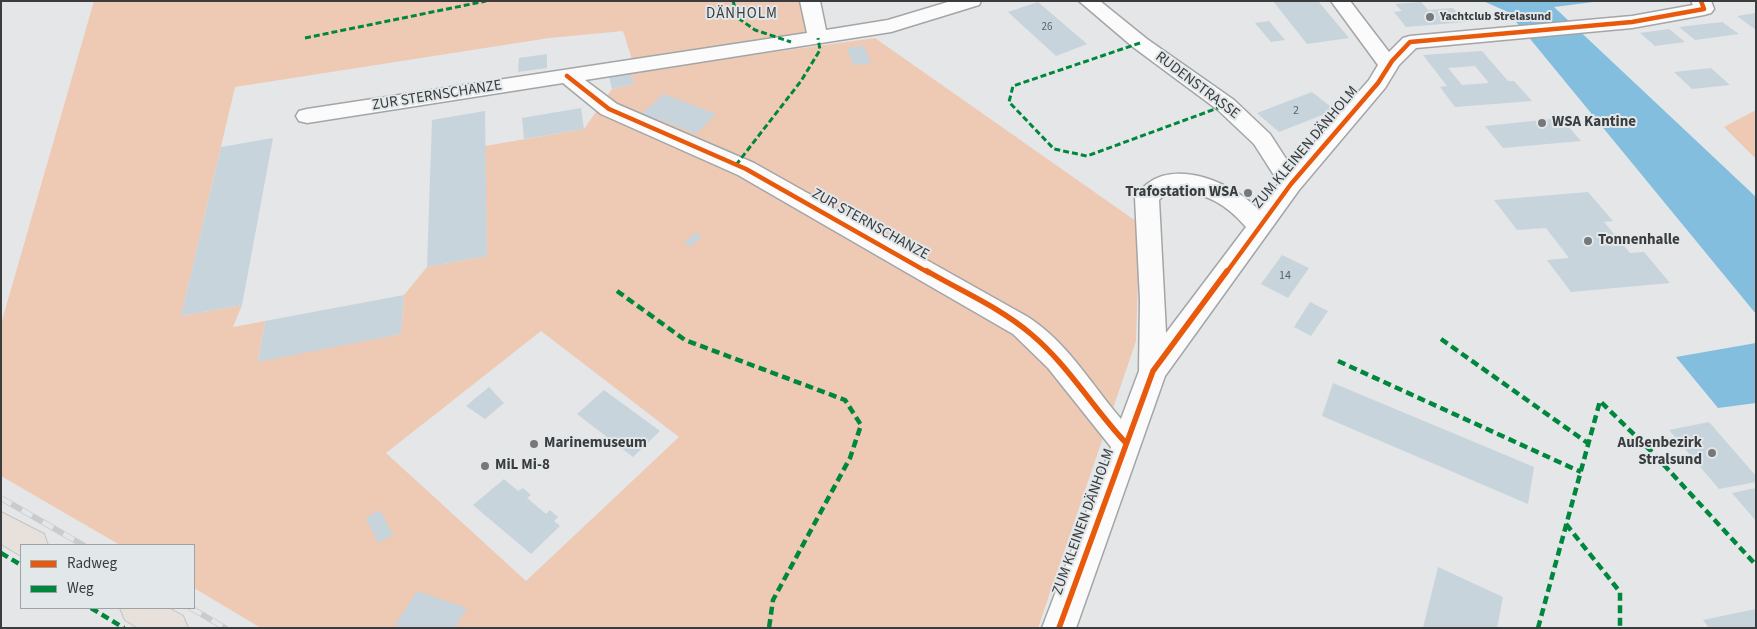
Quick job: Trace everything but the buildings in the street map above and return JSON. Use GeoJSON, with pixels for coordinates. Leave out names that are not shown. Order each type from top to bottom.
{"type":"FeatureCollection","features":[{"type":"Feature","properties":{"kind":"main road"},"geometry":{"type":"LineString","coordinates":[[1,527],[30,544]]}},
{"type":"Feature","properties":{"kind":"main road"},"geometry":{"type":"LineString","coordinates":[[139,609],[170,628]]}},
{"type":"Feature","properties":{"kind":"street"},"geometry":{"type":"LineString","coordinates":[[810,1],[818,38]]}},
{"type":"Feature","properties":{"kind":"street","name":"ZUR STERNSCHANZE"},"geometry":{"type":"LineString","coordinates":[[307,116],[891,26],[972,1]]}},
{"type":"Feature","properties":{"kind":"street","name":"RUDENSTRASSE"},"geometry":{"type":"LineString","coordinates":[[1088,1],[1140,43],[1226,105],[1262,139],[1291,184]]}},
{"type":"Feature","properties":{"kind":"street"},"geometry":{"type":"LineString","coordinates":[[1340,1],[1388,64]]}},
{"type":"Feature","properties":{"kind":"street","name":"ZUM KLEINEN DÄNHOLM"},"geometry":{"type":"LineString","coordinates":[[1059,628],[1154,371],[1259,225],[1291,184],[1378,83],[1388,64],[1410,42],[1517,34],[1632,22],[1704,9],[1701,1]]}},
{"type":"Feature","properties":{"kind":"street","name":"ZUR STERNSCHANZE"},"geometry":{"type":"LineString","coordinates":[[567,76],[609,109],[746,169],[1004,315],[1032,334],[1062,365],[1107,424],[1126,443]]}},
{"type":"Feature","properties":{"kind":"street","name":"ZUM KLEINEN DÄNHOLM"},"geometry":{"type":"LineString","coordinates":[[1154,371],[1154,300],[1147,198],[1159,186],[1177,182],[1209,187],[1239,204],[1259,225]]}},
{"type":"Feature","properties":{"kind":"shaded area"},"geometry":{"type":"Polygon","coordinates":[[[94,1],[810,1],[818,38],[634,66],[623,31],[549,38],[235,87],[181,316],[242,305],[233,327],[265,321],[258,361],[401,334],[404,295],[427,267],[487,256],[485,146],[584,129],[612,89],[634,84],[630,72],[875,38],[1140,224],[1136,341],[1038,628],[261,628],[195,589],[195,544],[118,544],[1,476],[1,324],[94,1]],[[541,331],[386,453],[526,581],[679,437],[541,331]]]}},
{"type":"Feature","properties":{"kind":"shaded area"},"geometry":{"type":"Polygon","coordinates":[[[1756,110],[1756,159],[1724,127],[1756,110]]]}},
{"type":"Feature","properties":{"kind":"water"},"geometry":{"type":"Polygon","coordinates":[[[1483,1],[1601,1],[1554,7],[1756,197],[1756,314],[1508,12],[1483,1]]]}},
{"type":"Feature","properties":{"kind":"water"},"geometry":{"type":"Polygon","coordinates":[[[1756,343],[1756,403],[1718,408],[1676,357],[1756,343]]]}},
{"type":"Feature","properties":{"kind":"railway"},"geometry":{"type":"LineString","coordinates":[[1,498],[81,544]]}},
{"type":"Feature","properties":{"kind":"railway"},"geometry":{"type":"LineString","coordinates":[[193,609],[225,628]]}},
{"type":"Feature","properties":{"kind":"marked path"},"geometry":{"type":"LineString","coordinates":[[305,38],[486,1]]}},
{"type":"Feature","properties":{"kind":"marked path"},"geometry":{"type":"LineString","coordinates":[[733,1],[738,18],[755,30],[791,42]]}},
{"type":"Feature","properties":{"kind":"marked path"},"geometry":{"type":"LineString","coordinates":[[736,165],[801,81],[820,50],[818,38]]}},
{"type":"Feature","properties":{"kind":"marked path"},"geometry":{"type":"LineString","coordinates":[[1140,43],[1013,86],[1009,102],[1054,149],[1087,156],[1226,105]]}},
{"type":"Feature","properties":{"kind":"marked path"},"geometry":{"type":"LineString","coordinates":[[617,291],[685,340],[845,400],[861,425],[850,458],[773,600],[769,628]]}},
{"type":"Feature","properties":{"kind":"marked path"},"geometry":{"type":"LineString","coordinates":[[1441,339],[1589,444]]}},
{"type":"Feature","properties":{"kind":"marked path"},"geometry":{"type":"LineString","coordinates":[[1338,361],[1581,472]]}},
{"type":"Feature","properties":{"kind":"marked path"},"geometry":{"type":"LineString","coordinates":[[1538,628],[1600,401],[1653,453],[1756,565]]}},
{"type":"Feature","properties":{"kind":"marked path"},"geometry":{"type":"LineString","coordinates":[[1566,524],[1620,592],[1620,628]]}},
{"type":"Feature","properties":{"kind":"marked path"},"geometry":{"type":"LineString","coordinates":[[1,553],[20,564]]}},
{"type":"Feature","properties":{"kind":"marked path"},"geometry":{"type":"LineString","coordinates":[[93,609],[124,628]]}},
{"type":"Feature","properties":{"kind":"cycle path"},"geometry":{"type":"LineString","coordinates":[[1059,628],[1153,371],[1291,184],[1378,83],[1388,66],[1410,42],[1632,22],[1704,9],[1701,1]]}},
{"type":"Feature","properties":{"kind":"cycle path"},"geometry":{"type":"LineString","coordinates":[[567,76],[609,109],[746,169],[1018,324],[1033,335],[1058,360],[1102,417],[1126,443]]}},
{"type":"Feature","properties":{"kind":"place","name":"Yachtclub Strelasund"},"geometry":{"type":"Point","coordinates":[1430,17]}},
{"type":"Feature","properties":{"kind":"place","name":"WSA Kantine"},"geometry":{"type":"Point","coordinates":[1542,123]}},
{"type":"Feature","properties":{"kind":"place","name":"Trafostation WSA"},"geometry":{"type":"Point","coordinates":[1248,193]}},
{"type":"Feature","properties":{"kind":"place","name":"Tonnenhalle"},"geometry":{"type":"Point","coordinates":[1588,241]}},
{"type":"Feature","properties":{"kind":"place","name":"Marinemuseum"},"geometry":{"type":"Point","coordinates":[534,444]}},
{"type":"Feature","properties":{"kind":"place","name":"Außenbezirk Stralsund"},"geometry":{"type":"Point","coordinates":[1712,453]}},
{"type":"Feature","properties":{"kind":"place","name":"MiL Mi-8"},"geometry":{"type":"Point","coordinates":[485,466]}},
{"type":"Feature","properties":{"kind":"district","name":"DÄNHOLM"},"geometry":{"type":"Point","coordinates":[742,15]}}]}
